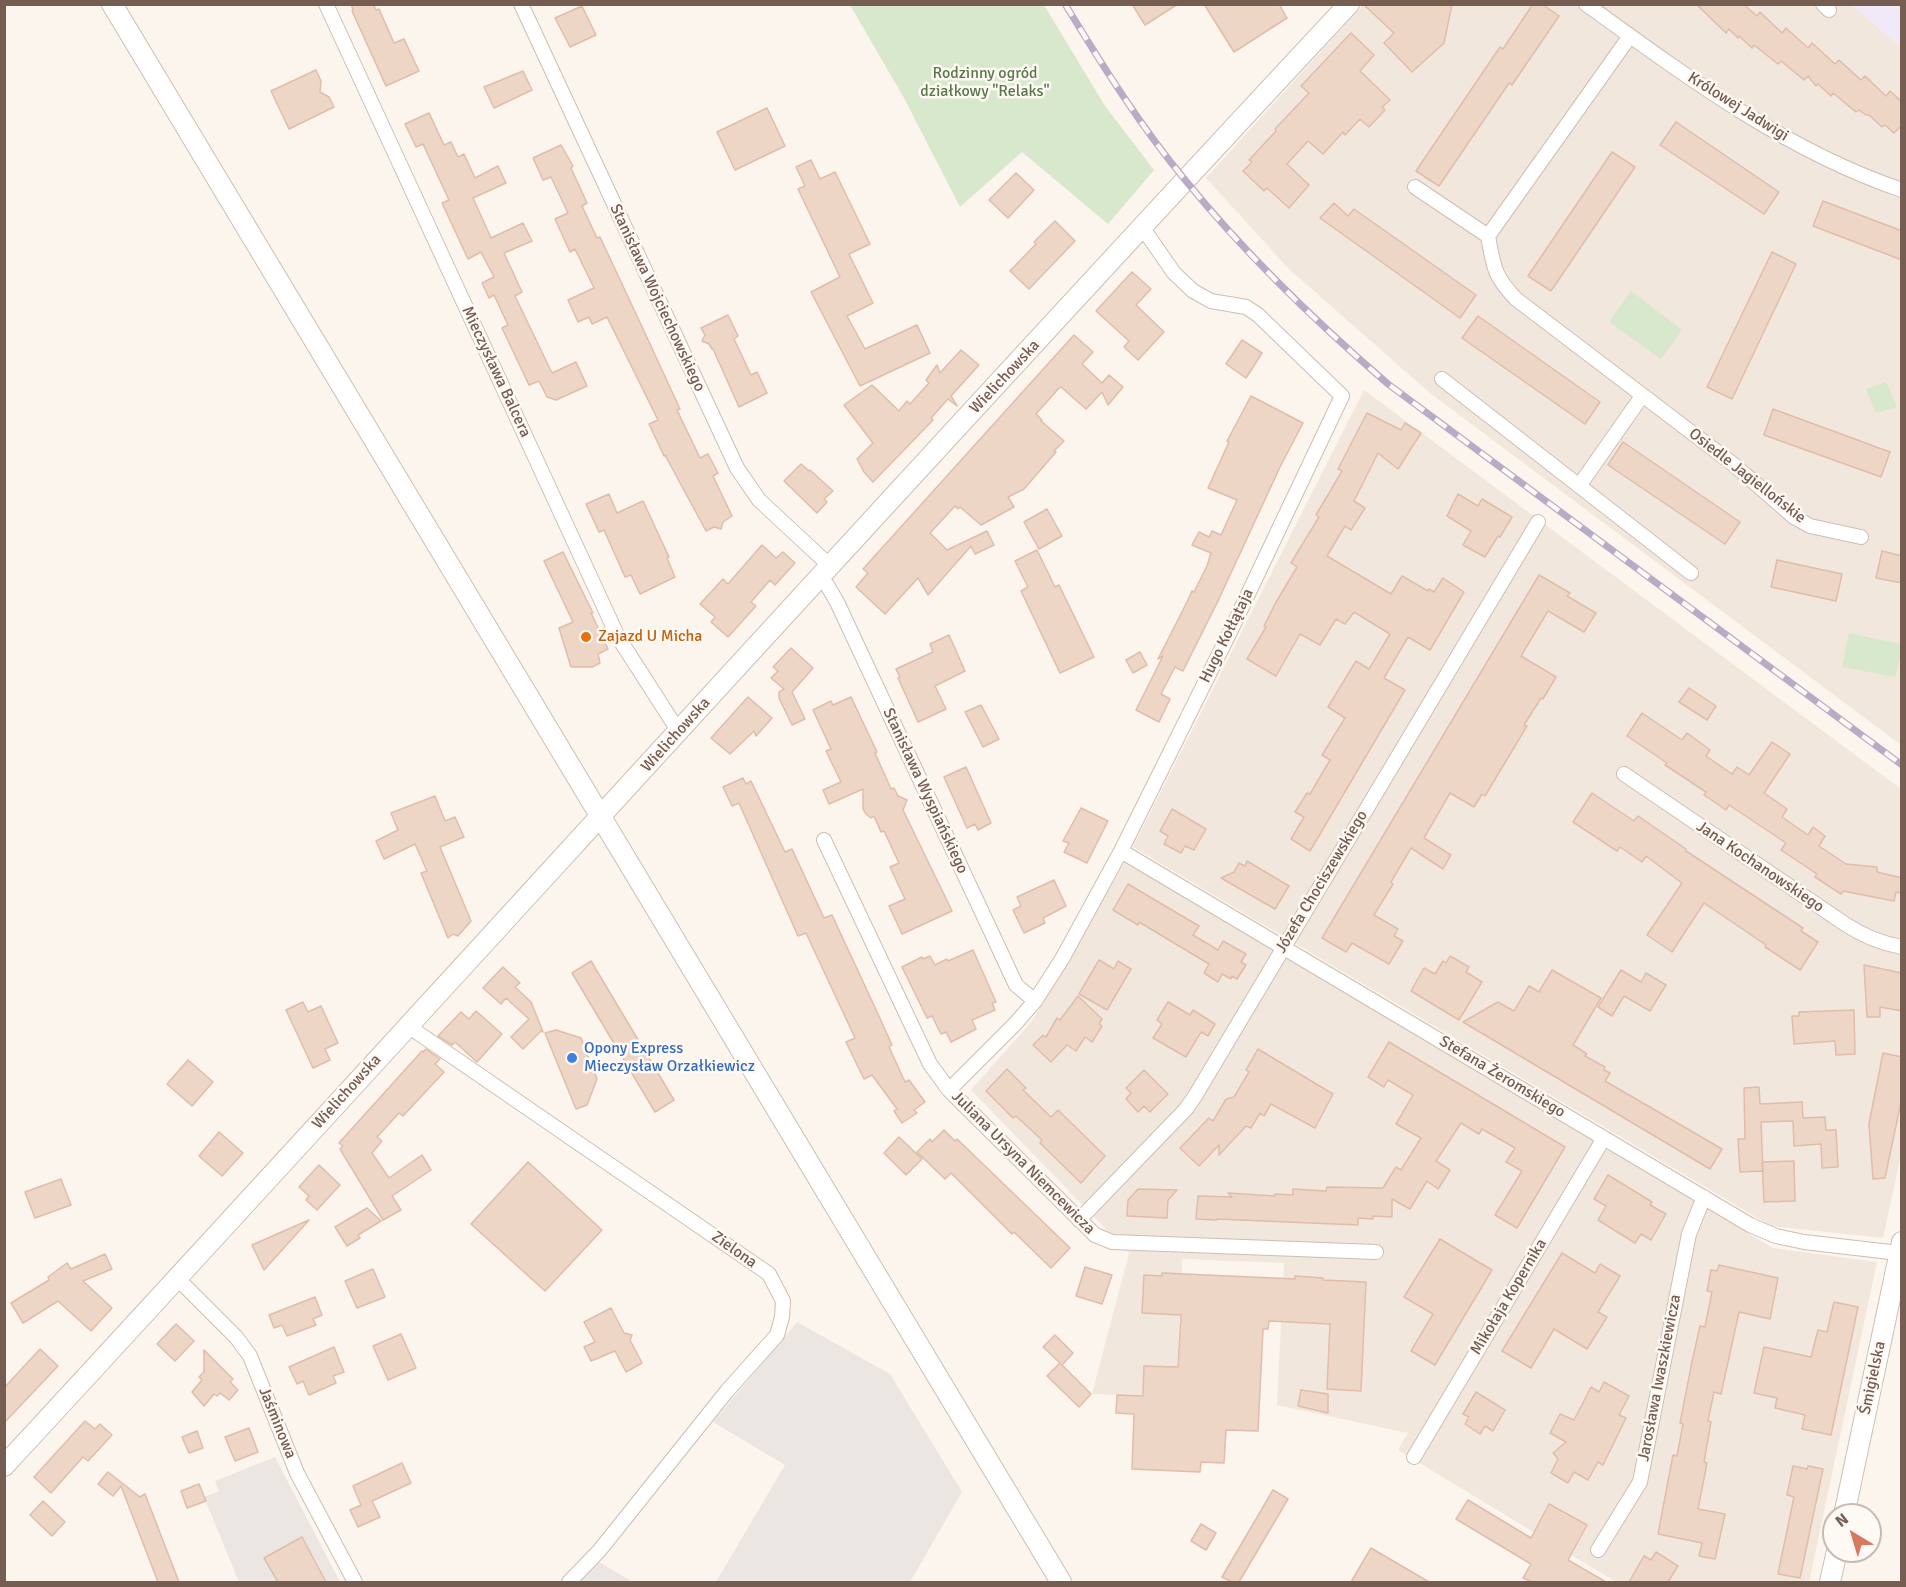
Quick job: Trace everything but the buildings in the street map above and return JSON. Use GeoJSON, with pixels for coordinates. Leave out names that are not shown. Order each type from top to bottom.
{"type":"FeatureCollection","features":[{"type":"Feature","properties":{"kind":"street"},"geometry":{"type":"LineString","coordinates":[[112,4],[1061,1582]]}},
{"type":"Feature","properties":{"kind":"street","name":"Mieczysława Balcera"},"geometry":{"type":"LineString","coordinates":[[326,4],[618,637],[679,732]]}},
{"type":"Feature","properties":{"kind":"street","name":"Stanisława Wojciechowskiego"},"geometry":{"type":"LineString","coordinates":[[521,4],[737,468],[759,500],[824,571]]}},
{"type":"Feature","properties":{"kind":"street","name":"Wielichowska"},"geometry":{"type":"LineString","coordinates":[[4,1466],[178,1279],[824,571],[1349,4]]}},
{"type":"Feature","properties":{"kind":"street","name":"Królowej Jadwigi"},"geometry":{"type":"LineString","coordinates":[[1586,4],[1721,98],[1799,145],[1839,166],[1902,190]]}},
{"type":"Feature","properties":{"kind":"street"},"geometry":{"type":"LineString","coordinates":[[1415,187],[1488,236],[1630,36]]}},
{"type":"Feature","properties":{"kind":"street","name":"Hugo Kołłątaja"},"geometry":{"type":"LineString","coordinates":[[949,1090],[1035,1001],[1062,959],[1121,851],[1231,630],[1342,396],[1258,315],[1246,307],[1211,301],[1194,291],[1174,273],[1142,226]]}},
{"type":"Feature","properties":{"kind":"street","name":"Osiedle Jagiellońskie"},"geometry":{"type":"LineString","coordinates":[[1488,236],[1494,267],[1500,282],[1516,298],[1733,464],[1794,517],[1810,526],[1861,537]]}},
{"type":"Feature","properties":{"kind":"street"},"geometry":{"type":"LineString","coordinates":[[1442,379],[1691,573]]}},
{"type":"Feature","properties":{"kind":"street"},"geometry":{"type":"LineString","coordinates":[[1579,486],[1642,396]]}},
{"type":"Feature","properties":{"kind":"street","name":"Józefa Chociszewskiego"},"geometry":{"type":"LineString","coordinates":[[1079,1220],[1186,1109],[1195,1096],[1538,522]]}},
{"type":"Feature","properties":{"kind":"street","name":"Stanisława Wyspiańskiego"},"geometry":{"type":"LineString","coordinates":[[824,571],[827,585],[1016,985],[1035,1001]]}},
{"type":"Feature","properties":{"kind":"street","name":"Jana Kochanowskiego"},"geometry":{"type":"LineString","coordinates":[[1624,774],[1864,936],[1902,947]]}},
{"type":"Feature","properties":{"kind":"street","name":"Juliana Ursyna Niemcewicza"},"geometry":{"type":"LineString","coordinates":[[824,840],[930,1064],[949,1090],[1095,1235],[1112,1242],[1376,1252]]}},
{"type":"Feature","properties":{"kind":"street","name":"Stefana Żeromskiego"},"geometry":{"type":"LineString","coordinates":[[1121,851],[1750,1225],[1776,1236],[1804,1242],[1900,1247]]}},
{"type":"Feature","properties":{"kind":"street","name":"Zielona"},"geometry":{"type":"LineString","coordinates":[[408,1026],[768,1274],[783,1301],[777,1335],[727,1390],[599,1551],[569,1582]]}},
{"type":"Feature","properties":{"kind":"street","name":"Mikołaja Kopernika"},"geometry":{"type":"LineString","coordinates":[[1414,1457],[1604,1138]]}},
{"type":"Feature","properties":{"kind":"street","name":"Jarosława Iwaszkiewicza"},"geometry":{"type":"LineString","coordinates":[[1598,1550],[1640,1482],[1689,1234],[1704,1197]]}},
{"type":"Feature","properties":{"kind":"street","name":"Śmigielska"},"geometry":{"type":"LineString","coordinates":[[1847,1503],[1900,1247]]}},
{"type":"Feature","properties":{"kind":"street","name":"Jaśminowa"},"geometry":{"type":"LineString","coordinates":[[178,1279],[236,1337],[250,1356],[297,1473],[355,1582]]}},
{"type":"Feature","properties":{"kind":"street"},"geometry":{"type":"LineString","coordinates":[[1835,1581],[1836,1563]]}},
{"type":"Feature","properties":{"kind":"shaded area"},"geometry":{"type":"Polygon","coordinates":[[[1363,5],[1852,5],[1901,47],[1901,745],[1430,393],[1289,269],[1206,178],[1363,5]]]}},
{"type":"Feature","properties":{"kind":"shaded area"},"geometry":{"type":"Polygon","coordinates":[[[1852,5],[1901,5],[1901,47],[1861,13],[1852,5]]]}},
{"type":"Feature","properties":{"kind":"shaded area"},"geometry":{"type":"Polygon","coordinates":[[[1364,390],[1901,789],[1902,1150],[1883,1238],[1771,1226],[1133,847],[1364,390]]]}},
{"type":"Feature","properties":{"kind":"shaded area"},"geometry":{"type":"Polygon","coordinates":[[[1125,862],[1773,1248],[1877,1262],[1826,1503],[1822,1503],[1822,1521],[1809,1582],[1616,1582],[1398,1450],[1408,1433],[1277,1405],[1284,1263],[1182,1259],[1176,1397],[1092,1394],[1129,1253],[971,1090],[1032,1021],[1125,862]]]}},
{"type":"Feature","properties":{"kind":"shaded area"},"geometry":{"type":"Polygon","coordinates":[[[797,1322],[890,1374],[962,1492],[910,1582],[716,1582],[785,1465],[713,1422],[797,1322]]]}},
{"type":"Feature","properties":{"kind":"shaded area"},"geometry":{"type":"Polygon","coordinates":[[[275,1457],[340,1582],[239,1582],[204,1497],[219,1491],[215,1481],[275,1457]]]}},
{"type":"Feature","properties":{"kind":"shaded area"},"geometry":{"type":"Polygon","coordinates":[[[597,1561],[633,1582],[578,1582],[597,1561]]]}},
{"type":"Feature","properties":{"kind":"green space","name":"Rodzinny ogród działkowy \"Relaks\""},"geometry":{"type":"Polygon","coordinates":[[[850,5],[1044,5],[1105,106],[1154,170],[1108,224],[1022,152],[960,207],[904,98],[850,5]]]}},
{"type":"Feature","properties":{"kind":"green space"},"geometry":{"type":"Polygon","coordinates":[[[1631,291],[1682,330],[1661,359],[1609,322],[1631,291]]]}},
{"type":"Feature","properties":{"kind":"green space"},"geometry":{"type":"Polygon","coordinates":[[[1886,382],[1897,407],[1876,413],[1866,389],[1886,382]]]}},
{"type":"Feature","properties":{"kind":"green space"},"geometry":{"type":"Polygon","coordinates":[[[1849,633],[1901,644],[1895,677],[1842,667],[1849,633]]]}},
{"type":"Feature","properties":{"kind":"railway"},"geometry":{"type":"LineString","coordinates":[[1065,4],[1122,95],[1186,181],[1233,236],[1335,337],[1388,384],[1902,765]]}},
{"type":"Feature","properties":{"kind":"place","name":"Zajazd U Micha"},"geometry":{"type":"Point","coordinates":[586,637]}},
{"type":"Feature","properties":{"kind":"place","name":"Opony Express Mieczysław Orzałkiewicz"},"geometry":{"type":"Point","coordinates":[572,1058]}}]}
